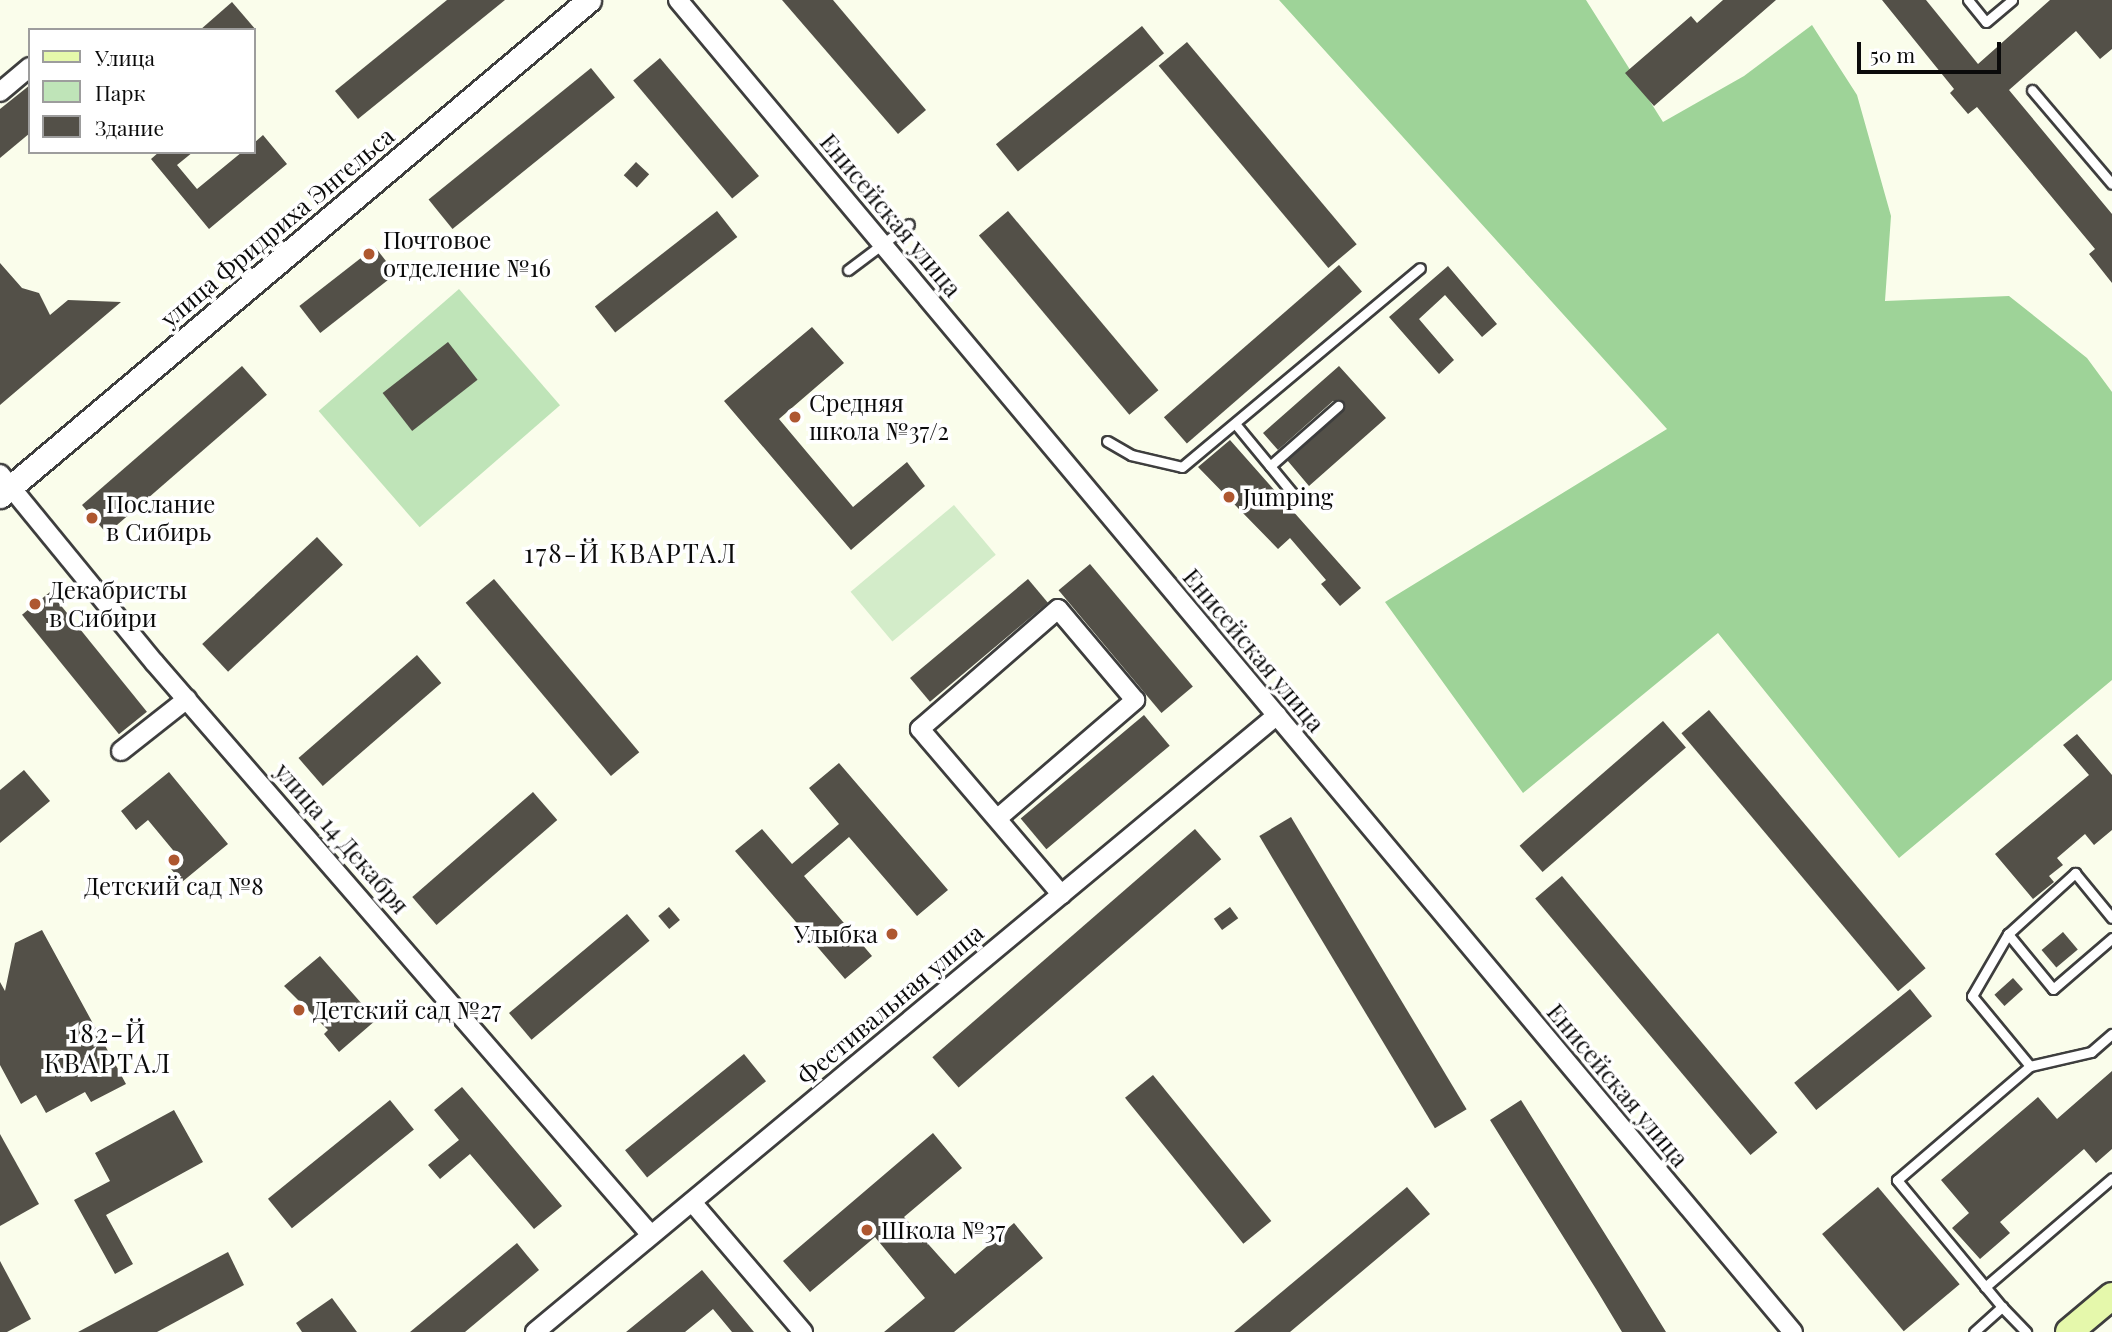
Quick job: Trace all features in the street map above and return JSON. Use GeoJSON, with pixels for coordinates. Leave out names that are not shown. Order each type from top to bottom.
{"type":"FeatureCollection","features":[{"type":"Feature","properties":{"kind":"main road"},"geometry":{"type":"LineString","coordinates":[[2069,1332],[2112,1296]]}},
{"type":"Feature","properties":{"kind":"street","name":"улица Фридриха Энгельса"},"geometry":{"type":"LineString","coordinates":[[4,485],[589,0]]}},
{"type":"Feature","properties":{"kind":"street","name":"Енисейская улица"},"geometry":{"type":"LineString","coordinates":[[678,0],[1793,1332]]}},
{"type":"Feature","properties":{"kind":"street"},"geometry":{"type":"LineString","coordinates":[[0,92],[28,68]]}},
{"type":"Feature","properties":{"kind":"street","name":"улица 14 Декабря"},"geometry":{"type":"LineString","coordinates":[[4,485],[650,1234]]}},
{"type":"Feature","properties":{"kind":"street"},"geometry":{"type":"LineString","coordinates":[[998,818],[1135,700],[1058,609],[920,729],[1062,895]]}},
{"type":"Feature","properties":{"kind":"street"},"geometry":{"type":"LineString","coordinates":[[121,751],[187,699]]}},
{"type":"Feature","properties":{"kind":"street","name":"Фестивальная улица"},"geometry":{"type":"LineString","coordinates":[[535,1332],[1278,715]]}},
{"type":"Feature","properties":{"kind":"street"},"geometry":{"type":"LineString","coordinates":[[692,1202],[803,1332]]}},
{"type":"Feature","properties":{"kind":"lane"},"geometry":{"type":"LineString","coordinates":[[1968,0],[1986,22],[2012,0]]}},
{"type":"Feature","properties":{"kind":"lane"},"geometry":{"type":"LineString","coordinates":[[2032,90],[2112,184]]}},
{"type":"Feature","properties":{"kind":"lane"},"geometry":{"type":"LineString","coordinates":[[848,270],[909,224]]}},
{"type":"Feature","properties":{"kind":"lane"},"geometry":{"type":"LineString","coordinates":[[1107,441],[1131,456],[1182,467],[1237,426],[1420,268]]}},
{"type":"Feature","properties":{"kind":"lane"},"geometry":{"type":"LineString","coordinates":[[1270,466],[1338,406]]}},
{"type":"Feature","properties":{"kind":"lane"},"geometry":{"type":"LineString","coordinates":[[1237,426],[1293,494]]}},
{"type":"Feature","properties":{"kind":"lane"},"geometry":{"type":"LineString","coordinates":[[2030,1066],[1972,996],[2008,934],[2075,873],[2112,918]]}},
{"type":"Feature","properties":{"kind":"lane"},"geometry":{"type":"LineString","coordinates":[[2008,934],[2053,989],[2112,938]]}},
{"type":"Feature","properties":{"kind":"lane"},"geometry":{"type":"LineString","coordinates":[[2026,1332],[1897,1181],[2030,1066],[2091,1052],[2112,1034]]}},
{"type":"Feature","properties":{"kind":"lane"},"geometry":{"type":"LineString","coordinates":[[1985,1287],[2112,1178]]}},
{"type":"Feature","properties":{"kind":"lane"},"geometry":{"type":"LineString","coordinates":[[1974,1332],[2002,1307]]}},
{"type":"Feature","properties":{"kind":"green space"},"geometry":{"type":"Polygon","coordinates":[[[1279,0],[1586,0],[1663,122],[1744,76],[1812,25],[1857,95],[1891,216],[1885,301],[2009,296],[2087,358],[2112,392],[2112,680],[1899,858],[1718,633],[1523,793],[1385,602],[1667,429],[1279,0]]]}},
{"type":"Feature","properties":{"kind":"green space"},"geometry":{"type":"Polygon","coordinates":[[[459,289],[560,405],[420,527],[319,411],[459,289]]]}},
{"type":"Feature","properties":{"kind":"green space"},"geometry":{"type":"Polygon","coordinates":[[[954,505],[996,555],[892,642],[851,592],[954,505]]]}},
{"type":"Feature","properties":{"kind":"building"},"geometry":{"type":"Polygon","coordinates":[[[447,0],[505,0],[358,119],[335,91],[447,0]]]}},
{"type":"Feature","properties":{"kind":"building"},"geometry":{"type":"Polygon","coordinates":[[[782,0],[833,0],[926,110],[898,134],[782,0]]]}},
{"type":"Feature","properties":{"kind":"building"},"geometry":{"type":"Polygon","coordinates":[[[1723,0],[1776,0],[1654,106],[1625,73],[1691,16],[1697,23],[1723,0]]]}},
{"type":"Feature","properties":{"kind":"building"},"geometry":{"type":"Polygon","coordinates":[[[1882,0],[1926,0],[1978,64],[2050,0],[2112,0],[2112,49],[2100,59],[2076,31],[2009,90],[2112,214],[2112,283],[2089,254],[2095,249],[1977,107],[1968,114],[1950,93],[1954,89],[1882,0]]]}},
{"type":"Feature","properties":{"kind":"building"},"geometry":{"type":"Polygon","coordinates":[[[232,2],[254,28],[202,28],[232,2]]]}},
{"type":"Feature","properties":{"kind":"building"},"geometry":{"type":"Polygon","coordinates":[[[1142,26],[1164,53],[1018,172],[996,144],[1142,26]]]}},
{"type":"Feature","properties":{"kind":"building"},"geometry":{"type":"Polygon","coordinates":[[[1187,42],[1357,244],[1328,268],[1159,66],[1187,42]]]}},
{"type":"Feature","properties":{"kind":"building"},"geometry":{"type":"Polygon","coordinates":[[[660,58],[759,176],[732,198],[633,80],[660,58]]]}},
{"type":"Feature","properties":{"kind":"building"},"geometry":{"type":"Polygon","coordinates":[[[591,68],[615,98],[452,229],[429,200],[591,68]]]}},
{"type":"Feature","properties":{"kind":"building"},"geometry":{"type":"Polygon","coordinates":[[[28,87],[28,135],[0,158],[0,109],[28,87]]]}},
{"type":"Feature","properties":{"kind":"building"},"geometry":{"type":"Polygon","coordinates":[[[263,135],[287,164],[209,229],[151,159],[157,154],[191,154],[177,165],[197,189],[240,154],[256,154],[256,141],[263,135]]]}},
{"type":"Feature","properties":{"kind":"building"},"geometry":{"type":"Polygon","coordinates":[[[636,162],[649,174],[637,187],[624,175],[636,162]]]}},
{"type":"Feature","properties":{"kind":"building"},"geometry":{"type":"Polygon","coordinates":[[[717,211],[737,237],[615,332],[595,306],[717,211]]]}},
{"type":"Feature","properties":{"kind":"building"},"geometry":{"type":"Polygon","coordinates":[[[1008,211],[1158,390],[1129,415],[979,235],[1008,211]]]}},
{"type":"Feature","properties":{"kind":"building"},"geometry":{"type":"Polygon","coordinates":[[[375,247],[396,274],[320,333],[299,306],[375,247]]]}},
{"type":"Feature","properties":{"kind":"building"},"geometry":{"type":"Polygon","coordinates":[[[0,263],[22,288],[39,293],[50,315],[68,300],[121,302],[0,405],[0,263]]]}},
{"type":"Feature","properties":{"kind":"building"},"geometry":{"type":"Polygon","coordinates":[[[1339,265],[1362,291],[1187,444],[1164,417],[1339,265]]]}},
{"type":"Feature","properties":{"kind":"building"},"geometry":{"type":"Polygon","coordinates":[[[1448,266],[1497,324],[1482,337],[1445,295],[1419,319],[1454,360],[1439,374],[1389,317],[1448,266]]]}},
{"type":"Feature","properties":{"kind":"building","name":"Средняя школа №37/2"},"geometry":{"type":"Polygon","coordinates":[[[812,327],[844,363],[779,419],[853,507],[907,462],[925,486],[851,550],[724,401],[812,327]]]}},
{"type":"Feature","properties":{"kind":"building"},"geometry":{"type":"Polygon","coordinates":[[[448,342],[478,380],[412,431],[383,393],[448,342]]]}},
{"type":"Feature","properties":{"kind":"building"},"geometry":{"type":"Polygon","coordinates":[[[242,366],[267,395],[107,534],[82,505],[242,366]]]}},
{"type":"Feature","properties":{"kind":"building"},"geometry":{"type":"Polygon","coordinates":[[[1339,366],[1386,418],[1309,486],[1287,460],[1343,411],[1343,401],[1333,401],[1278,450],[1263,433],[1339,366]]]}},
{"type":"Feature","properties":{"kind":"building"},"geometry":{"type":"Polygon","coordinates":[[[1230,440],[1361,588],[1340,606],[1321,584],[1326,580],[1290,538],[1278,549],[1198,467],[1230,440]]]}},
{"type":"Feature","properties":{"kind":"building"},"geometry":{"type":"Polygon","coordinates":[[[317,537],[343,565],[228,672],[202,644],[317,537]]]}},
{"type":"Feature","properties":{"kind":"building"},"geometry":{"type":"Polygon","coordinates":[[[1090,564],[1193,687],[1161,713],[1059,590],[1090,564]]]}},
{"type":"Feature","properties":{"kind":"building"},"geometry":{"type":"Polygon","coordinates":[[[494,579],[639,752],[611,776],[466,603],[494,579]]]}},
{"type":"Feature","properties":{"kind":"building"},"geometry":{"type":"Polygon","coordinates":[[[1028,579],[1048,603],[930,702],[910,678],[1028,579]]]}},
{"type":"Feature","properties":{"kind":"building"},"geometry":{"type":"Polygon","coordinates":[[[50,592],[147,712],[119,734],[22,615],[50,592]]]}},
{"type":"Feature","properties":{"kind":"building"},"geometry":{"type":"Polygon","coordinates":[[[417,655],[441,683],[323,786],[299,758],[417,655]]]}},
{"type":"Feature","properties":{"kind":"building"},"geometry":{"type":"Polygon","coordinates":[[[1709,710],[1926,968],[1898,991],[1681,733],[1709,710]]]}},
{"type":"Feature","properties":{"kind":"building"},"geometry":{"type":"Polygon","coordinates":[[[1144,715],[1170,746],[1046,849],[1021,818],[1144,715]]]}},
{"type":"Feature","properties":{"kind":"building"},"geometry":{"type":"Polygon","coordinates":[[[1663,721],[1686,747],[1543,872],[1520,846],[1663,721]]]}},
{"type":"Feature","properties":{"kind":"building"},"geometry":{"type":"Polygon","coordinates":[[[2077,734],[2112,775],[2112,830],[2094,845],[2085,834],[2057,858],[2063,865],[2049,876],[2054,882],[2033,899],[1995,854],[2089,775],[2063,745],[2077,734]]]}},
{"type":"Feature","properties":{"kind":"building"},"geometry":{"type":"Polygon","coordinates":[[[839,763],[948,890],[917,916],[849,837],[804,876],[872,956],[845,979],[735,851],[762,829],[792,864],[839,824],[809,788],[839,763]]]}},
{"type":"Feature","properties":{"kind":"building"},"geometry":{"type":"Polygon","coordinates":[[[24,770],[50,801],[0,843],[0,790],[24,770]]]}},
{"type":"Feature","properties":{"kind":"building"},"geometry":{"type":"Polygon","coordinates":[[[169,772],[228,844],[182,882],[166,863],[177,855],[148,820],[136,830],[121,811],[169,772]]]}},
{"type":"Feature","properties":{"kind":"building"},"geometry":{"type":"Polygon","coordinates":[[[533,792],[557,820],[437,925],[412,897],[533,792]]]}},
{"type":"Feature","properties":{"kind":"building"},"geometry":{"type":"Polygon","coordinates":[[[1291,817],[1467,1109],[1435,1128],[1259,836],[1291,817]]]}},
{"type":"Feature","properties":{"kind":"building"},"geometry":{"type":"Polygon","coordinates":[[[1195,829],[1221,859],[959,1087],[932,1057],[1195,829]]]}},
{"type":"Feature","properties":{"kind":"building"},"geometry":{"type":"Polygon","coordinates":[[[1562,876],[1777,1133],[1751,1155],[1535,898],[1562,876]]]}},
{"type":"Feature","properties":{"kind":"building"},"geometry":{"type":"Polygon","coordinates":[[[669,907],[680,920],[669,929],[658,916],[669,907]]]}},
{"type":"Feature","properties":{"kind":"building"},"geometry":{"type":"Polygon","coordinates":[[[1230,907],[1238,918],[1222,930],[1214,919],[1230,907]]]}},
{"type":"Feature","properties":{"kind":"building"},"geometry":{"type":"Polygon","coordinates":[[[627,914],[649,941],[532,1040],[509,1013],[627,914]]]}},
{"type":"Feature","properties":{"kind":"building"},"geometry":{"type":"Polygon","coordinates":[[[42,930],[126,1084],[91,1102],[85,1092],[46,1113],[36,1095],[21,1104],[0,1065],[0,982],[5,991],[15,943],[42,930]]]}},
{"type":"Feature","properties":{"kind":"building"},"geometry":{"type":"Polygon","coordinates":[[[2063,932],[2078,950],[2056,968],[2042,950],[2063,932]]]}},
{"type":"Feature","properties":{"kind":"building"},"geometry":{"type":"Polygon","coordinates":[[[320,956],[376,1020],[339,1052],[324,1034],[328,1030],[284,986],[320,956]]]}},
{"type":"Feature","properties":{"kind":"building"},"geometry":{"type":"Polygon","coordinates":[[[2013,978],[2023,989],[2004,1006],[1994,995],[2013,978]]]}},
{"type":"Feature","properties":{"kind":"building"},"geometry":{"type":"Polygon","coordinates":[[[1910,989],[1932,1016],[1816,1110],[1794,1083],[1910,989]]]}},
{"type":"Feature","properties":{"kind":"building"},"geometry":{"type":"Polygon","coordinates":[[[744,1054],[766,1081],[647,1177],[625,1150],[744,1054]]]}},
{"type":"Feature","properties":{"kind":"building"},"geometry":{"type":"Polygon","coordinates":[[[2112,1071],[2112,1149],[2096,1163],[2084,1149],[2000,1222],[2010,1233],[1980,1259],[1952,1228],[1969,1213],[1941,1180],[2038,1097],[2057,1119],[2112,1071]]]}},
{"type":"Feature","properties":{"kind":"building"},"geometry":{"type":"Polygon","coordinates":[[[1153,1075],[1271,1221],[1243,1244],[1125,1098],[1153,1075]]]}},
{"type":"Feature","properties":{"kind":"building"},"geometry":{"type":"Polygon","coordinates":[[[462,1087],[562,1206],[534,1229],[470,1154],[440,1179],[428,1165],[459,1140],[434,1110],[462,1087]]]}},
{"type":"Feature","properties":{"kind":"building"},"geometry":{"type":"Polygon","coordinates":[[[390,1100],[414,1130],[292,1228],[268,1199],[390,1100]]]}},
{"type":"Feature","properties":{"kind":"building"},"geometry":{"type":"Polygon","coordinates":[[[1521,1100],[1666,1332],[1622,1332],[1490,1120],[1521,1100]]]}},
{"type":"Feature","properties":{"kind":"building"},"geometry":{"type":"Polygon","coordinates":[[[174,1110],[203,1162],[106,1215],[133,1264],[115,1274],[74,1200],[110,1181],[95,1153],[174,1110]]]}},
{"type":"Feature","properties":{"kind":"building","name":"Школа №37"},"geometry":{"type":"Polygon","coordinates":[[[933,1133],[962,1168],[904,1217],[955,1274],[1014,1223],[1043,1258],[954,1332],[884,1332],[925,1298],[875,1237],[810,1292],[783,1261],[933,1133]]]}},
{"type":"Feature","properties":{"kind":"building"},"geometry":{"type":"Polygon","coordinates":[[[0,1134],[39,1204],[0,1226],[0,1134]]]}},
{"type":"Feature","properties":{"kind":"building"},"geometry":{"type":"Polygon","coordinates":[[[1407,1187],[1430,1214],[1290,1332],[1234,1332],[1407,1187]]]}},
{"type":"Feature","properties":{"kind":"building"},"geometry":{"type":"Polygon","coordinates":[[[1878,1187],[1960,1284],[1904,1331],[1822,1234],[1878,1187]]]}},
{"type":"Feature","properties":{"kind":"building"},"geometry":{"type":"Polygon","coordinates":[[[517,1243],[539,1270],[465,1332],[410,1332],[517,1243]]]}},
{"type":"Feature","properties":{"kind":"building"},"geometry":{"type":"Polygon","coordinates":[[[228,1252],[244,1285],[157,1332],[78,1332],[228,1252]]]}},
{"type":"Feature","properties":{"kind":"building"},"geometry":{"type":"Polygon","coordinates":[[[0,1261],[31,1319],[7,1332],[0,1332],[0,1261]]]}},
{"type":"Feature","properties":{"kind":"building"},"geometry":{"type":"Polygon","coordinates":[[[702,1270],[754,1332],[732,1332],[713,1309],[685,1332],[626,1332],[702,1270]]]}},
{"type":"Feature","properties":{"kind":"building"},"geometry":{"type":"Polygon","coordinates":[[[332,1298],[357,1332],[302,1332],[296,1323],[332,1298]]]}},
{"type":"Feature","properties":{"kind":"place","name":"Почтовое отделение №16"},"geometry":{"type":"Point","coordinates":[369,254]}},
{"type":"Feature","properties":{"kind":"place","name":"Средняя школа №37/2"},"geometry":{"type":"Point","coordinates":[795,417]}},
{"type":"Feature","properties":{"kind":"place","name":"Jumping"},"geometry":{"type":"Point","coordinates":[1229,497]}},
{"type":"Feature","properties":{"kind":"place","name":"Послание в Сибирь"},"geometry":{"type":"Point","coordinates":[92,518]}},
{"type":"Feature","properties":{"kind":"place","name":"Декабристы в Сибири"},"geometry":{"type":"Point","coordinates":[35,604]}},
{"type":"Feature","properties":{"kind":"place","name":"Детский сад №8"},"geometry":{"type":"Point","coordinates":[174,860]}},
{"type":"Feature","properties":{"kind":"place","name":"Улыбка"},"geometry":{"type":"Point","coordinates":[892,934]}},
{"type":"Feature","properties":{"kind":"place","name":"Детский сад №27"},"geometry":{"type":"Point","coordinates":[299,1010]}},
{"type":"Feature","properties":{"kind":"place","name":"Школа №37"},"geometry":{"type":"Point","coordinates":[867,1230]}},
{"type":"Feature","properties":{"kind":"district","name":"178-Й КВАРТАЛ"},"geometry":{"type":"Point","coordinates":[631,553]}},
{"type":"Feature","properties":{"kind":"district","name":"182-Й КВАРТАЛ"},"geometry":{"type":"Point","coordinates":[108,1048]}}]}
